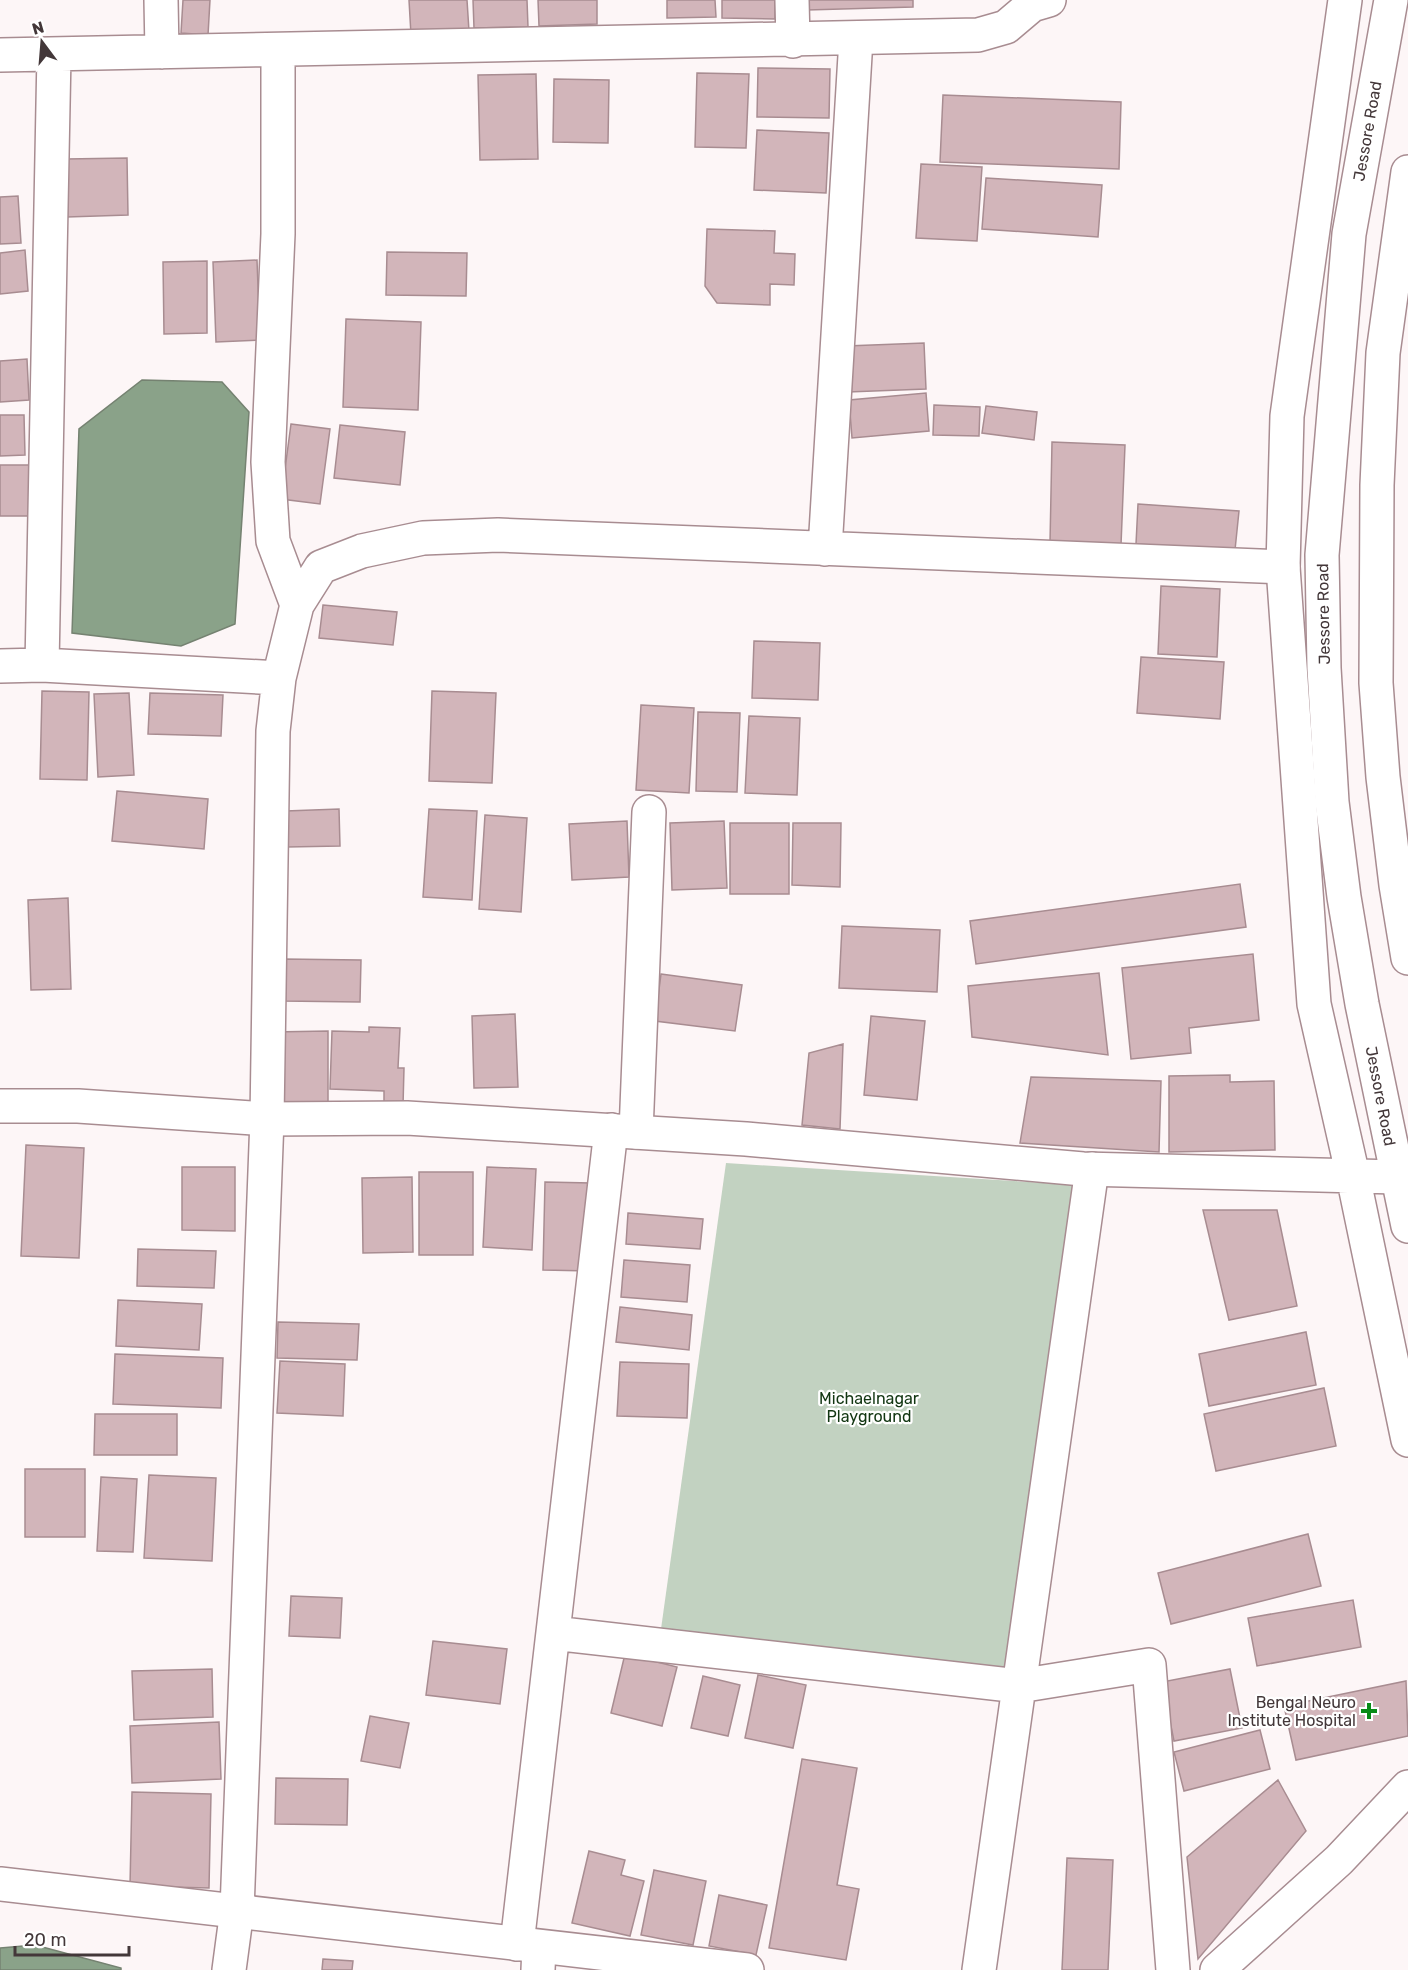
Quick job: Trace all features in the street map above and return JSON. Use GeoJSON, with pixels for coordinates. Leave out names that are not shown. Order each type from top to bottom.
{"type":"FeatureCollection","features":[{"type":"Feature","properties":{"kind":"main road"},"geometry":{"type":"LineString","coordinates":[[160,0],[162,52]]}},
{"type":"Feature","properties":{"kind":"main road"},"geometry":{"type":"LineString","coordinates":[[792,0],[793,40]]}},
{"type":"Feature","properties":{"kind":"main road"},"geometry":{"type":"LineString","coordinates":[[0,55],[978,35],[1006,27],[1032,5],[1049,0]]}},
{"type":"Feature","properties":{"kind":"main road"},"geometry":{"type":"LineString","coordinates":[[1345,0],[1287,416],[1283,567],[1314,1004],[1353,1176],[1408,1440]]}},
{"type":"Feature","properties":{"kind":"main road","name":"Jessore Road"},"geometry":{"type":"LineString","coordinates":[[1391,0],[1349,234],[1322,555],[1324,668],[1332,802],[1362,1004],[1408,1226]]}},
{"type":"Feature","properties":{"kind":"main road"},"geometry":{"type":"LineString","coordinates":[[825,549],[856,39]]}},
{"type":"Feature","properties":{"kind":"main road"},"geometry":{"type":"LineString","coordinates":[[278,50],[278,234],[268,462],[273,541],[297,605]]}},
{"type":"Feature","properties":{"kind":"main road"},"geometry":{"type":"LineString","coordinates":[[42,665],[54,54]]}},
{"type":"Feature","properties":{"kind":"main road"},"geometry":{"type":"LineString","coordinates":[[1408,172],[1383,353],[1377,485],[1376,662],[1383,777],[1396,885],[1408,958]]}},
{"type":"Feature","properties":{"kind":"main road"},"geometry":{"type":"LineString","coordinates":[[229,1970],[237,1910],[267,1119],[273,731],[279,678],[297,605],[321,567],[362,551],[423,538],[498,535],[1283,567]]}},
{"type":"Feature","properties":{"kind":"main road"},"geometry":{"type":"LineString","coordinates":[[0,666],[42,665],[279,678]]}},
{"type":"Feature","properties":{"kind":"main road"},"geometry":{"type":"LineString","coordinates":[[531,1954],[552,1633],[624,1131],[649,812]]}},
{"type":"Feature","properties":{"kind":"main road"},"geometry":{"type":"LineString","coordinates":[[0,1107],[78,1106],[267,1119],[406,1118],[624,1131],[1092,1169],[1397,1177]]}},
{"type":"Feature","properties":{"kind":"main road"},"geometry":{"type":"LineString","coordinates":[[979,1970],[1092,1169]]}},
{"type":"Feature","properties":{"kind":"main road"},"geometry":{"type":"LineString","coordinates":[[552,1633],[1019,1686],[1149,1665],[1173,1970]]}},
{"type":"Feature","properties":{"kind":"main road"},"geometry":{"type":"LineString","coordinates":[[1217,1970],[1339,1860],[1408,1787]]}},
{"type":"Feature","properties":{"kind":"main road"},"geometry":{"type":"LineString","coordinates":[[0,1884],[237,1910],[531,1954],[747,1970]]}},
{"type":"Feature","properties":{"kind":"green space","name":"Michaelnagar Playground"},"geometry":{"type":"Polygon","coordinates":[[[726,1163],[1076,1185],[1008,1675],[661,1629],[726,1163]]]}},
{"type":"Feature","properties":{"kind":"shaded area"},"geometry":{"type":"Polygon","coordinates":[[[142,380],[222,382],[249,412],[235,624],[181,646],[72,633],[79,429],[142,380]]]}},
{"type":"Feature","properties":{"kind":"shaded area"},"geometry":{"type":"Polygon","coordinates":[[[35,1945],[121,1968],[121,1970],[0,1970],[0,1948],[35,1945]]]}},
{"type":"Feature","properties":{"kind":"building"},"geometry":{"type":"Polygon","coordinates":[[[183,0],[210,0],[208,35],[181,33],[183,0]]]}},
{"type":"Feature","properties":{"kind":"building"},"geometry":{"type":"Polygon","coordinates":[[[409,0],[467,0],[469,31],[411,35],[409,0]]]}},
{"type":"Feature","properties":{"kind":"building"},"geometry":{"type":"Polygon","coordinates":[[[473,0],[527,0],[528,27],[474,28],[473,0]]]}},
{"type":"Feature","properties":{"kind":"building"},"geometry":{"type":"Polygon","coordinates":[[[538,0],[597,0],[597,24],[539,26],[538,0]]]}},
{"type":"Feature","properties":{"kind":"building"},"geometry":{"type":"Polygon","coordinates":[[[667,0],[715,0],[716,17],[667,18],[667,0]]]}},
{"type":"Feature","properties":{"kind":"building"},"geometry":{"type":"Polygon","coordinates":[[[722,0],[775,0],[775,19],[722,18],[722,0]]]}},
{"type":"Feature","properties":{"kind":"building"},"geometry":{"type":"Polygon","coordinates":[[[807,0],[913,0],[913,7],[807,10],[807,0]]]}},
{"type":"Feature","properties":{"kind":"building"},"geometry":{"type":"Polygon","coordinates":[[[758,68],[830,69],[829,118],[757,117],[758,68]]]}},
{"type":"Feature","properties":{"kind":"building"},"geometry":{"type":"Polygon","coordinates":[[[697,73],[749,74],[746,148],[695,147],[697,73]]]}},
{"type":"Feature","properties":{"kind":"building"},"geometry":{"type":"Polygon","coordinates":[[[536,74],[538,159],[480,160],[478,75],[536,74]]]}},
{"type":"Feature","properties":{"kind":"building"},"geometry":{"type":"Polygon","coordinates":[[[554,79],[609,80],[608,143],[553,142],[554,79]]]}},
{"type":"Feature","properties":{"kind":"building"},"geometry":{"type":"Polygon","coordinates":[[[943,95],[1121,102],[1119,169],[940,162],[943,95]]]}},
{"type":"Feature","properties":{"kind":"building"},"geometry":{"type":"Polygon","coordinates":[[[757,130],[829,133],[826,193],[754,190],[757,130]]]}},
{"type":"Feature","properties":{"kind":"building"},"geometry":{"type":"Polygon","coordinates":[[[127,158],[128,215],[67,217],[66,159],[127,158]]]}},
{"type":"Feature","properties":{"kind":"building"},"geometry":{"type":"Polygon","coordinates":[[[921,164],[982,167],[977,241],[916,238],[921,164]]]}},
{"type":"Feature","properties":{"kind":"building"},"geometry":{"type":"Polygon","coordinates":[[[986,178],[1102,185],[1098,237],[982,229],[986,178]]]}},
{"type":"Feature","properties":{"kind":"building"},"geometry":{"type":"Polygon","coordinates":[[[18,196],[21,243],[0,244],[0,197],[18,196]]]}},
{"type":"Feature","properties":{"kind":"building"},"geometry":{"type":"Polygon","coordinates":[[[707,229],[775,231],[774,253],[795,254],[794,285],[770,284],[770,305],[717,303],[705,286],[707,229]]]}},
{"type":"Feature","properties":{"kind":"building"},"geometry":{"type":"Polygon","coordinates":[[[25,250],[28,291],[0,294],[0,253],[25,250]]]}},
{"type":"Feature","properties":{"kind":"building"},"geometry":{"type":"Polygon","coordinates":[[[387,252],[467,253],[466,296],[386,295],[387,252]]]}},
{"type":"Feature","properties":{"kind":"building"},"geometry":{"type":"Polygon","coordinates":[[[257,260],[260,340],[216,342],[213,262],[257,260]]]}},
{"type":"Feature","properties":{"kind":"building"},"geometry":{"type":"Polygon","coordinates":[[[207,261],[207,333],[164,334],[163,262],[207,261]]]}},
{"type":"Feature","properties":{"kind":"building"},"geometry":{"type":"Polygon","coordinates":[[[346,319],[421,322],[418,410],[343,407],[346,319]]]}},
{"type":"Feature","properties":{"kind":"building"},"geometry":{"type":"Polygon","coordinates":[[[924,343],[926,389],[848,392],[846,346],[924,343]]]}},
{"type":"Feature","properties":{"kind":"building"},"geometry":{"type":"Polygon","coordinates":[[[27,359],[29,400],[0,402],[0,361],[27,359]]]}},
{"type":"Feature","properties":{"kind":"building"},"geometry":{"type":"Polygon","coordinates":[[[926,393],[929,431],[852,438],[849,400],[926,393]]]}},
{"type":"Feature","properties":{"kind":"building"},"geometry":{"type":"Polygon","coordinates":[[[934,405],[980,407],[979,436],[933,435],[934,405]]]}},
{"type":"Feature","properties":{"kind":"building"},"geometry":{"type":"Polygon","coordinates":[[[986,406],[1037,412],[1034,440],[982,433],[986,406]]]}},
{"type":"Feature","properties":{"kind":"building"},"geometry":{"type":"Polygon","coordinates":[[[0,415],[24,415],[25,455],[0,456],[0,415]]]}},
{"type":"Feature","properties":{"kind":"building"},"geometry":{"type":"Polygon","coordinates":[[[291,424],[330,429],[320,504],[281,499],[291,424]]]}},
{"type":"Feature","properties":{"kind":"building"},"geometry":{"type":"Polygon","coordinates":[[[340,425],[405,432],[400,485],[334,478],[340,425]]]}},
{"type":"Feature","properties":{"kind":"building"},"geometry":{"type":"Polygon","coordinates":[[[1052,442],[1125,445],[1121,545],[1050,543],[1052,442]]]}},
{"type":"Feature","properties":{"kind":"building"},"geometry":{"type":"Polygon","coordinates":[[[0,465],[29,465],[30,516],[0,516],[0,465]]]}},
{"type":"Feature","properties":{"kind":"building"},"geometry":{"type":"Polygon","coordinates":[[[1138,504],[1239,511],[1235,550],[1136,544],[1138,504]]]}},
{"type":"Feature","properties":{"kind":"building"},"geometry":{"type":"Polygon","coordinates":[[[1161,586],[1220,589],[1217,657],[1158,654],[1161,586]]]}},
{"type":"Feature","properties":{"kind":"building"},"geometry":{"type":"Polygon","coordinates":[[[323,605],[397,612],[393,645],[319,638],[323,605]]]}},
{"type":"Feature","properties":{"kind":"building"},"geometry":{"type":"Polygon","coordinates":[[[754,641],[820,643],[818,700],[752,698],[754,641]]]}},
{"type":"Feature","properties":{"kind":"building"},"geometry":{"type":"Polygon","coordinates":[[[1141,657],[1224,662],[1220,719],[1137,713],[1141,657]]]}},
{"type":"Feature","properties":{"kind":"building"},"geometry":{"type":"Polygon","coordinates":[[[42,691],[89,692],[87,780],[40,779],[42,691]]]}},
{"type":"Feature","properties":{"kind":"building"},"geometry":{"type":"Polygon","coordinates":[[[432,691],[496,693],[492,783],[429,781],[432,691]]]}},
{"type":"Feature","properties":{"kind":"building"},"geometry":{"type":"Polygon","coordinates":[[[129,693],[134,775],[98,777],[94,694],[129,693]]]}},
{"type":"Feature","properties":{"kind":"building"},"geometry":{"type":"Polygon","coordinates":[[[150,693],[223,695],[221,736],[148,734],[150,693]]]}},
{"type":"Feature","properties":{"kind":"building"},"geometry":{"type":"Polygon","coordinates":[[[641,705],[694,708],[689,793],[636,790],[641,705]]]}},
{"type":"Feature","properties":{"kind":"building"},"geometry":{"type":"Polygon","coordinates":[[[698,712],[740,713],[737,792],[696,791],[698,712]]]}},
{"type":"Feature","properties":{"kind":"building"},"geometry":{"type":"Polygon","coordinates":[[[749,716],[800,718],[797,795],[745,793],[749,716]]]}},
{"type":"Feature","properties":{"kind":"building"},"geometry":{"type":"Polygon","coordinates":[[[117,791],[208,799],[204,849],[112,841],[117,791]]]}},
{"type":"Feature","properties":{"kind":"building"},"geometry":{"type":"Polygon","coordinates":[[[339,809],[340,846],[287,847],[286,811],[339,809]]]}},
{"type":"Feature","properties":{"kind":"building"},"geometry":{"type":"Polygon","coordinates":[[[429,809],[477,811],[472,900],[423,897],[429,809]]]}},
{"type":"Feature","properties":{"kind":"building"},"geometry":{"type":"Polygon","coordinates":[[[485,815],[527,818],[521,912],[479,909],[485,815]]]}},
{"type":"Feature","properties":{"kind":"building"},"geometry":{"type":"Polygon","coordinates":[[[627,821],[629,877],[572,880],[569,824],[627,821]]]}},
{"type":"Feature","properties":{"kind":"building"},"geometry":{"type":"Polygon","coordinates":[[[724,821],[727,888],[672,890],[670,823],[724,821]]]}},
{"type":"Feature","properties":{"kind":"building"},"geometry":{"type":"Polygon","coordinates":[[[730,823],[789,823],[789,894],[730,894],[730,823]]]}},
{"type":"Feature","properties":{"kind":"building"},"geometry":{"type":"Polygon","coordinates":[[[793,823],[841,823],[840,887],[792,885],[793,823]]]}},
{"type":"Feature","properties":{"kind":"building"},"geometry":{"type":"Polygon","coordinates":[[[1240,884],[1246,927],[976,964],[970,921],[1240,884]]]}},
{"type":"Feature","properties":{"kind":"building"},"geometry":{"type":"Polygon","coordinates":[[[68,898],[71,989],[31,990],[28,900],[68,898]]]}},
{"type":"Feature","properties":{"kind":"building"},"geometry":{"type":"Polygon","coordinates":[[[842,926],[940,930],[937,992],[839,988],[842,926]]]}},
{"type":"Feature","properties":{"kind":"building"},"geometry":{"type":"Polygon","coordinates":[[[1253,954],[1259,1020],[1189,1028],[1191,1053],[1131,1059],[1122,968],[1253,954]]]}},
{"type":"Feature","properties":{"kind":"building"},"geometry":{"type":"Polygon","coordinates":[[[283,959],[361,960],[360,1002],[282,1001],[283,959]]]}},
{"type":"Feature","properties":{"kind":"building"},"geometry":{"type":"Polygon","coordinates":[[[1099,973],[1108,1055],[972,1037],[968,986],[1099,973]]]}},
{"type":"Feature","properties":{"kind":"building"},"geometry":{"type":"Polygon","coordinates":[[[661,974],[742,985],[735,1031],[655,1021],[661,974]]]}},
{"type":"Feature","properties":{"kind":"building"},"geometry":{"type":"Polygon","coordinates":[[[515,1014],[518,1087],[474,1088],[472,1016],[515,1014]]]}},
{"type":"Feature","properties":{"kind":"building"},"geometry":{"type":"Polygon","coordinates":[[[871,1016],[925,1021],[917,1100],[864,1095],[871,1016]]]}},
{"type":"Feature","properties":{"kind":"building"},"geometry":{"type":"Polygon","coordinates":[[[369,1027],[400,1028],[398,1068],[404,1068],[403,1106],[384,1106],[384,1091],[330,1089],[332,1031],[369,1032],[369,1027]]]}},
{"type":"Feature","properties":{"kind":"building"},"geometry":{"type":"Polygon","coordinates":[[[328,1031],[328,1107],[272,1108],[272,1032],[328,1031]]]}},
{"type":"Feature","properties":{"kind":"building"},"geometry":{"type":"Polygon","coordinates":[[[843,1044],[840,1129],[802,1125],[809,1053],[843,1044]]]}},
{"type":"Feature","properties":{"kind":"building"},"geometry":{"type":"Polygon","coordinates":[[[1230,1075],[1230,1082],[1274,1081],[1275,1150],[1169,1152],[1169,1076],[1230,1075]]]}},
{"type":"Feature","properties":{"kind":"building"},"geometry":{"type":"Polygon","coordinates":[[[1031,1077],[1161,1081],[1159,1152],[1020,1143],[1031,1077]]]}},
{"type":"Feature","properties":{"kind":"building"},"geometry":{"type":"Polygon","coordinates":[[[26,1145],[84,1148],[79,1258],[21,1256],[26,1145]]]}},
{"type":"Feature","properties":{"kind":"building"},"geometry":{"type":"Polygon","coordinates":[[[182,1167],[235,1167],[235,1231],[182,1230],[182,1167]]]}},
{"type":"Feature","properties":{"kind":"building"},"geometry":{"type":"Polygon","coordinates":[[[487,1167],[536,1169],[532,1250],[483,1247],[487,1167]]]}},
{"type":"Feature","properties":{"kind":"building"},"geometry":{"type":"Polygon","coordinates":[[[419,1172],[473,1172],[473,1255],[419,1255],[419,1172]]]}},
{"type":"Feature","properties":{"kind":"building"},"geometry":{"type":"Polygon","coordinates":[[[412,1177],[413,1252],[363,1253],[362,1178],[412,1177]]]}},
{"type":"Feature","properties":{"kind":"building"},"geometry":{"type":"Polygon","coordinates":[[[545,1182],[591,1183],[590,1271],[543,1270],[545,1182]]]}},
{"type":"Feature","properties":{"kind":"building"},"geometry":{"type":"Polygon","coordinates":[[[1203,1210],[1277,1210],[1297,1306],[1229,1320],[1203,1210]]]}},
{"type":"Feature","properties":{"kind":"building"},"geometry":{"type":"Polygon","coordinates":[[[628,1213],[703,1219],[700,1249],[626,1244],[628,1213]]]}},
{"type":"Feature","properties":{"kind":"building"},"geometry":{"type":"Polygon","coordinates":[[[138,1249],[216,1251],[214,1288],[137,1286],[138,1249]]]}},
{"type":"Feature","properties":{"kind":"building"},"geometry":{"type":"Polygon","coordinates":[[[624,1260],[690,1265],[687,1302],[621,1297],[624,1260]]]}},
{"type":"Feature","properties":{"kind":"building"},"geometry":{"type":"Polygon","coordinates":[[[118,1300],[202,1304],[199,1350],[116,1346],[118,1300]]]}},
{"type":"Feature","properties":{"kind":"building"},"geometry":{"type":"Polygon","coordinates":[[[620,1307],[692,1315],[689,1350],[616,1342],[620,1307]]]}},
{"type":"Feature","properties":{"kind":"building"},"geometry":{"type":"Polygon","coordinates":[[[278,1322],[359,1324],[357,1360],[277,1358],[278,1322]]]}},
{"type":"Feature","properties":{"kind":"building"},"geometry":{"type":"Polygon","coordinates":[[[1306,1332],[1316,1385],[1209,1406],[1199,1354],[1306,1332]]]}},
{"type":"Feature","properties":{"kind":"building"},"geometry":{"type":"Polygon","coordinates":[[[115,1354],[223,1358],[221,1408],[113,1404],[115,1354]]]}},
{"type":"Feature","properties":{"kind":"building"},"geometry":{"type":"Polygon","coordinates":[[[280,1361],[345,1364],[343,1416],[277,1413],[280,1361]]]}},
{"type":"Feature","properties":{"kind":"building"},"geometry":{"type":"Polygon","coordinates":[[[620,1362],[689,1364],[687,1418],[617,1416],[620,1362]]]}},
{"type":"Feature","properties":{"kind":"building"},"geometry":{"type":"Polygon","coordinates":[[[1324,1388],[1336,1446],[1216,1471],[1204,1414],[1324,1388]]]}},
{"type":"Feature","properties":{"kind":"building"},"geometry":{"type":"Polygon","coordinates":[[[95,1414],[177,1414],[177,1455],[94,1455],[95,1414]]]}},
{"type":"Feature","properties":{"kind":"building"},"geometry":{"type":"Polygon","coordinates":[[[25,1469],[85,1469],[85,1537],[25,1537],[25,1469]]]}},
{"type":"Feature","properties":{"kind":"building"},"geometry":{"type":"Polygon","coordinates":[[[149,1475],[216,1478],[212,1561],[144,1558],[149,1475]]]}},
{"type":"Feature","properties":{"kind":"building"},"geometry":{"type":"Polygon","coordinates":[[[101,1477],[137,1479],[133,1552],[97,1551],[101,1477]]]}},
{"type":"Feature","properties":{"kind":"building"},"geometry":{"type":"Polygon","coordinates":[[[1308,1534],[1321,1586],[1171,1624],[1158,1573],[1308,1534]]]}},
{"type":"Feature","properties":{"kind":"building"},"geometry":{"type":"Polygon","coordinates":[[[291,1596],[342,1598],[340,1638],[289,1636],[291,1596]]]}},
{"type":"Feature","properties":{"kind":"building"},"geometry":{"type":"Polygon","coordinates":[[[1353,1600],[1361,1647],[1257,1666],[1248,1618],[1353,1600]]]}},
{"type":"Feature","properties":{"kind":"building"},"geometry":{"type":"Polygon","coordinates":[[[433,1641],[507,1649],[500,1704],[426,1695],[433,1641]]]}},
{"type":"Feature","properties":{"kind":"building"},"geometry":{"type":"Polygon","coordinates":[[[625,1654],[677,1667],[662,1726],[611,1713],[625,1654]]]}},
{"type":"Feature","properties":{"kind":"building"},"geometry":{"type":"Polygon","coordinates":[[[212,1669],[213,1717],[134,1720],[132,1671],[212,1669]]]}},
{"type":"Feature","properties":{"kind":"building"},"geometry":{"type":"Polygon","coordinates":[[[1230,1669],[1242,1728],[1174,1741],[1162,1682],[1230,1669]]]}},
{"type":"Feature","properties":{"kind":"building"},"geometry":{"type":"Polygon","coordinates":[[[758,1675],[806,1685],[793,1748],[745,1738],[758,1675]]]}},
{"type":"Feature","properties":{"kind":"building"},"geometry":{"type":"Polygon","coordinates":[[[703,1676],[740,1685],[728,1736],[691,1728],[703,1676]]]}},
{"type":"Feature","properties":{"kind":"building"},"geometry":{"type":"Polygon","coordinates":[[[1406,1681],[1408,1736],[1296,1760],[1284,1706],[1406,1681]]]}},
{"type":"Feature","properties":{"kind":"building"},"geometry":{"type":"Polygon","coordinates":[[[370,1716],[409,1723],[400,1768],[361,1761],[370,1716]]]}},
{"type":"Feature","properties":{"kind":"building"},"geometry":{"type":"Polygon","coordinates":[[[219,1722],[221,1779],[132,1783],[130,1726],[219,1722]]]}},
{"type":"Feature","properties":{"kind":"building"},"geometry":{"type":"Polygon","coordinates":[[[1260,1730],[1270,1769],[1184,1791],[1174,1752],[1260,1730]]]}},
{"type":"Feature","properties":{"kind":"building"},"geometry":{"type":"Polygon","coordinates":[[[802,1759],[857,1768],[837,1885],[859,1889],[846,1960],[769,1948],[802,1759]]]}},
{"type":"Feature","properties":{"kind":"building"},"geometry":{"type":"Polygon","coordinates":[[[276,1778],[348,1779],[347,1825],[275,1824],[276,1778]]]}},
{"type":"Feature","properties":{"kind":"building"},"geometry":{"type":"Polygon","coordinates":[[[1278,1780],[1306,1831],[1198,1959],[1187,1857],[1278,1780]]]}},
{"type":"Feature","properties":{"kind":"building"},"geometry":{"type":"Polygon","coordinates":[[[132,1792],[211,1794],[209,1888],[130,1886],[132,1792]]]}},
{"type":"Feature","properties":{"kind":"building"},"geometry":{"type":"Polygon","coordinates":[[[589,1851],[625,1860],[621,1875],[644,1881],[630,1936],[572,1923],[589,1851]]]}},
{"type":"Feature","properties":{"kind":"building"},"geometry":{"type":"Polygon","coordinates":[[[1067,1858],[1113,1860],[1108,1970],[1062,1970],[1067,1858]]]}},
{"type":"Feature","properties":{"kind":"building"},"geometry":{"type":"Polygon","coordinates":[[[654,1870],[706,1881],[693,1945],[641,1935],[654,1870]]]}},
{"type":"Feature","properties":{"kind":"building"},"geometry":{"type":"Polygon","coordinates":[[[719,1895],[767,1905],[756,1955],[709,1946],[719,1895]]]}},
{"type":"Feature","properties":{"kind":"building"},"geometry":{"type":"Polygon","coordinates":[[[323,1959],[353,1961],[352,1970],[322,1970],[323,1959]]]}},
{"type":"Feature","properties":{"kind":"place","name":"Bengal Neuro Institute Hospital"},"geometry":{"type":"Point","coordinates":[1369,1711]}}]}
